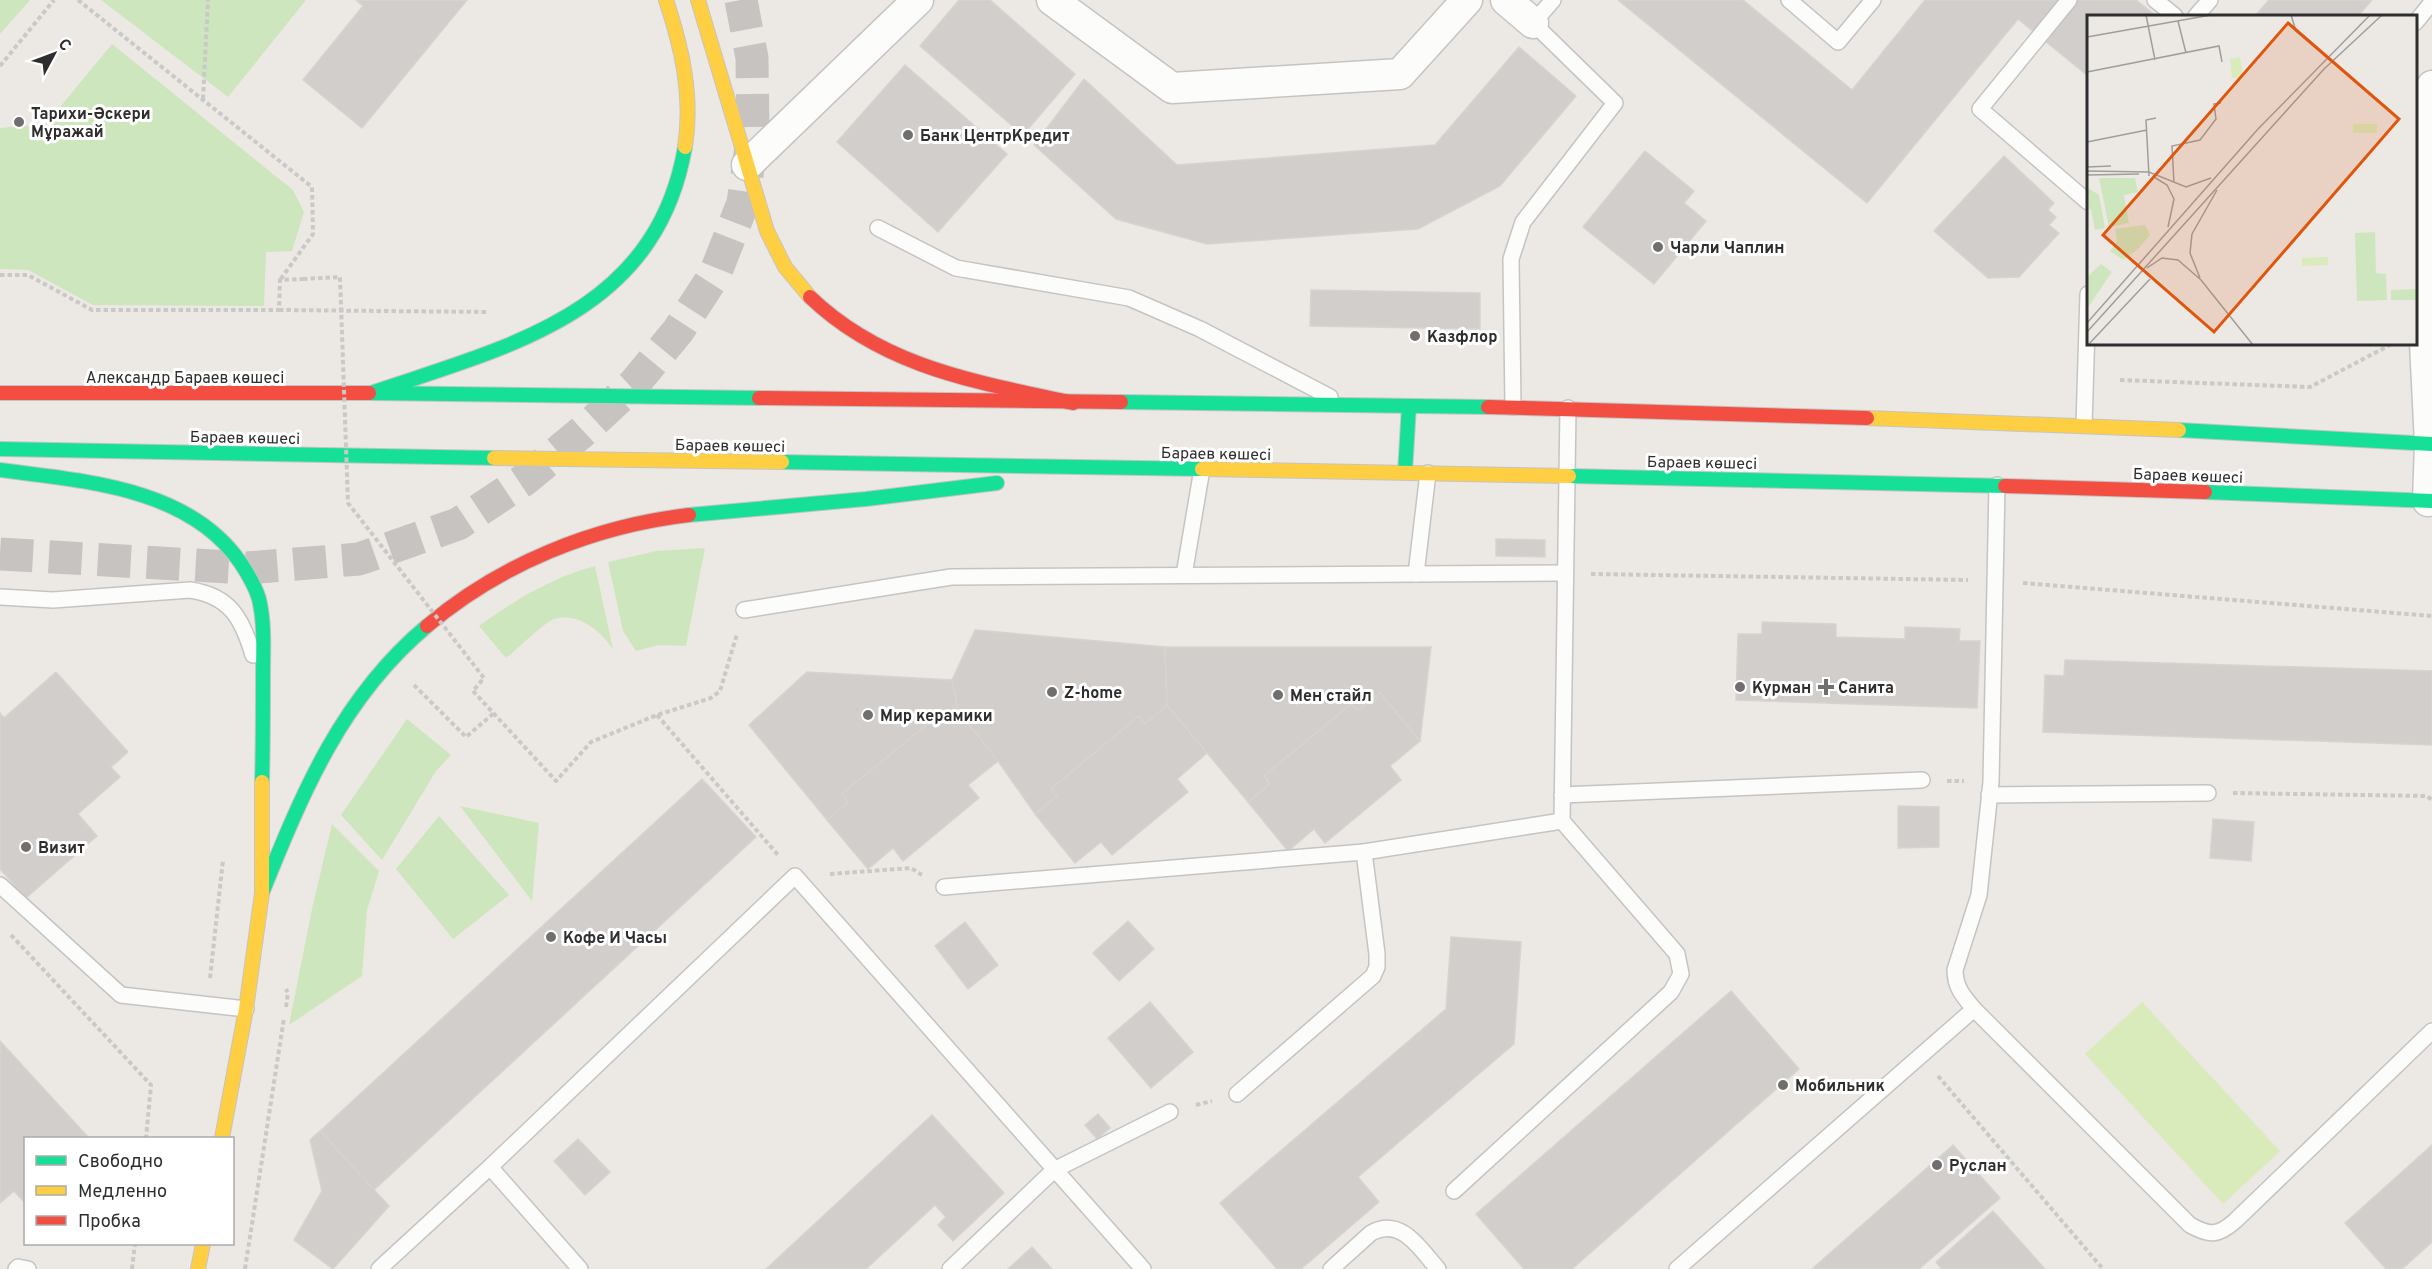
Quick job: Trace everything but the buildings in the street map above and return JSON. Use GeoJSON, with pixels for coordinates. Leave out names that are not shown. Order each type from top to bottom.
{"type":"FeatureCollection","features":[{"type":"Feature","properties":{"kind":"main road"},"geometry":{"type":"LineString","coordinates":[[370,393],[481,355],[527,336],[578,310],[638,260],[673,200],[684,164],[688,130],[689,104],[685,65],[666,0]]}},
{"type":"Feature","properties":{"kind":"main road"},"geometry":{"type":"LineString","coordinates":[[698,0],[760,215],[784,266],[816,304],[852,332],[901,358],[971,379],[1073,403]]}},
{"type":"Feature","properties":{"kind":"main road","name":"Александр Бараев көшесі"},"geometry":{"type":"LineString","coordinates":[[0,393],[370,393]]}},
{"type":"Feature","properties":{"kind":"main road"},"geometry":{"type":"LineString","coordinates":[[370,393],[1568,408],[2084,425],[2431,444]]}},
{"type":"Feature","properties":{"kind":"main road"},"geometry":{"type":"LineString","coordinates":[[1405,472],[1409,406]]}},
{"type":"Feature","properties":{"kind":"main road","name":"Бараев көшесі"},"geometry":{"type":"LineString","coordinates":[[0,449],[1405,472],[1997,485],[2334,495],[2430,501]]}},
{"type":"Feature","properties":{"kind":"main road"},"geometry":{"type":"LineString","coordinates":[[262,893],[302,795],[328,744],[376,677],[414,637],[442,613],[513,569],[596,534],[679,516],[824,503],[1128,468]]}},
{"type":"Feature","properties":{"kind":"main road"},"geometry":{"type":"LineString","coordinates":[[0,470],[101,485],[157,499],[188,514],[232,549],[252,579],[260,602],[263,626],[264,692],[262,893],[246,1009],[222,1137]]}},
{"type":"Feature","properties":{"kind":"main road"},"geometry":{"type":"LineString","coordinates":[[198,1269],[203,1245]]}},
{"type":"Feature","properties":{"kind":"street"},"geometry":{"type":"LineString","coordinates":[[747,165],[918,0]]}},
{"type":"Feature","properties":{"kind":"street"},"geometry":{"type":"LineString","coordinates":[[1052,0],[1172,88],[1400,74],[1467,0]]}},
{"type":"Feature","properties":{"kind":"street"},"geometry":{"type":"LineString","coordinates":[[1506,0],[1533,23]]}},
{"type":"Feature","properties":{"kind":"street"},"geometry":{"type":"LineString","coordinates":[[2430,501],[2431,444],[2425,343],[2432,242],[2423,201],[2427,100],[2432,86]]}},
{"type":"Feature","properties":{"kind":"lane"},"geometry":{"type":"LineString","coordinates":[[1513,407],[1511,259],[1522,222],[1616,103],[1533,23],[1553,0]]}},
{"type":"Feature","properties":{"kind":"lane"},"geometry":{"type":"LineString","coordinates":[[1789,0],[1838,42],[1874,0]]}},
{"type":"Feature","properties":{"kind":"lane"},"geometry":{"type":"LineString","coordinates":[[2069,0],[1980,109],[2087,201]]}},
{"type":"Feature","properties":{"kind":"lane"},"geometry":{"type":"LineString","coordinates":[[2155,0],[2174,15]]}},
{"type":"Feature","properties":{"kind":"lane"},"geometry":{"type":"LineString","coordinates":[[2197,15],[2210,0]]}},
{"type":"Feature","properties":{"kind":"lane"},"geometry":{"type":"LineString","coordinates":[[2417,20],[2432,2]]}},
{"type":"Feature","properties":{"kind":"lane"},"geometry":{"type":"LineString","coordinates":[[878,228],[956,268],[1129,298],[1200,329],[1346,406]]}},
{"type":"Feature","properties":{"kind":"lane"},"geometry":{"type":"LineString","coordinates":[[2084,425],[2087,327]]}},
{"type":"Feature","properties":{"kind":"lane"},"geometry":{"type":"LineString","coordinates":[[1454,1191],[1671,992],[1681,974],[1677,954],[1562,820],[1568,408]]}},
{"type":"Feature","properties":{"kind":"lane"},"geometry":{"type":"LineString","coordinates":[[1184,575],[1202,469]]}},
{"type":"Feature","properties":{"kind":"lane"},"geometry":{"type":"LineString","coordinates":[[1416,574],[1428,473]]}},
{"type":"Feature","properties":{"kind":"lane"},"geometry":{"type":"LineString","coordinates":[[1997,485],[1990,789],[1979,895],[1955,970],[1955,981],[1959,991],[1974,1009],[2190,1225],[2202,1232],[2212,1233],[2220,1233],[2235,1221],[2432,1031]]}},
{"type":"Feature","properties":{"kind":"lane"},"geometry":{"type":"LineString","coordinates":[[744,610],[951,577],[1564,573]]}},
{"type":"Feature","properties":{"kind":"lane"},"geometry":{"type":"LineString","coordinates":[[0,597],[53,600],[190,590],[213,595],[224,602],[243,627],[264,692]]}},
{"type":"Feature","properties":{"kind":"lane"},"geometry":{"type":"LineString","coordinates":[[1562,795],[1922,780]]}},
{"type":"Feature","properties":{"kind":"lane"},"geometry":{"type":"LineString","coordinates":[[1990,789],[2208,793]]}},
{"type":"Feature","properties":{"kind":"lane"},"geometry":{"type":"LineString","coordinates":[[944,886],[1364,852],[1562,820]]}},
{"type":"Feature","properties":{"kind":"lane"},"geometry":{"type":"LineString","coordinates":[[1237,1094],[1373,976],[1377,954],[1364,852]]}},
{"type":"Feature","properties":{"kind":"lane"},"geometry":{"type":"LineString","coordinates":[[379,1269],[490,1167],[795,876],[1143,1269]]}},
{"type":"Feature","properties":{"kind":"lane"},"geometry":{"type":"LineString","coordinates":[[0,885],[121,995],[246,1009]]}},
{"type":"Feature","properties":{"kind":"lane"},"geometry":{"type":"LineString","coordinates":[[1677,1269],[1974,1009]]}},
{"type":"Feature","properties":{"kind":"lane"},"geometry":{"type":"LineString","coordinates":[[950,1269],[1054,1170],[1170,1112]]}},
{"type":"Feature","properties":{"kind":"lane"},"geometry":{"type":"LineString","coordinates":[[490,1167],[580,1269]]}},
{"type":"Feature","properties":{"kind":"lane"},"geometry":{"type":"LineString","coordinates":[[1330,1269],[1371,1233],[1378,1229],[1391,1227],[1409,1237],[1438,1269]]}},
{"type":"Feature","properties":{"kind":"lane"},"geometry":{"type":"LineString","coordinates":[[16,1269],[18,1267],[28,1269]]}},
{"type":"Feature","properties":{"kind":"path"},"geometry":{"type":"LineString","coordinates":[[0,66],[54,0]]}},
{"type":"Feature","properties":{"kind":"path"},"geometry":{"type":"LineString","coordinates":[[78,0],[312,187],[313,234],[280,280],[279,310]]}},
{"type":"Feature","properties":{"kind":"path"},"geometry":{"type":"LineString","coordinates":[[203,100],[208,0]]}},
{"type":"Feature","properties":{"kind":"path"},"geometry":{"type":"LineString","coordinates":[[0,275],[28,275],[92,310],[490,312]]}},
{"type":"Feature","properties":{"kind":"path"},"geometry":{"type":"LineString","coordinates":[[280,280],[340,277],[348,503],[484,678],[473,692],[556,781],[591,742],[657,715],[711,698],[720,691],[744,610]]}},
{"type":"Feature","properties":{"kind":"path"},"geometry":{"type":"LineString","coordinates":[[2120,381],[2310,387],[2390,345]]}},
{"type":"Feature","properties":{"kind":"path"},"geometry":{"type":"LineString","coordinates":[[407,677],[466,737],[494,713]]}},
{"type":"Feature","properties":{"kind":"path"},"geometry":{"type":"LineString","coordinates":[[657,715],[795,876],[911,868],[944,886]]}},
{"type":"Feature","properties":{"kind":"path"},"geometry":{"type":"LineString","coordinates":[[1922,780],[1990,789]]}},
{"type":"Feature","properties":{"kind":"path"},"geometry":{"type":"LineString","coordinates":[[2208,793],[2427,796],[2432,800]]}},
{"type":"Feature","properties":{"kind":"path"},"geometry":{"type":"LineString","coordinates":[[224,854],[209,980],[288,993]]}},
{"type":"Feature","properties":{"kind":"path"},"geometry":{"type":"LineString","coordinates":[[8,932],[151,1084],[146,1137]]}},
{"type":"Feature","properties":{"kind":"path"},"geometry":{"type":"LineString","coordinates":[[245,1269],[288,993],[284,985]]}},
{"type":"Feature","properties":{"kind":"path"},"geometry":{"type":"LineString","coordinates":[[1920,1056],[2103,1269]]}},
{"type":"Feature","properties":{"kind":"path"},"geometry":{"type":"LineString","coordinates":[[1170,1112],[1237,1094]]}},
{"type":"Feature","properties":{"kind":"path"},"geometry":{"type":"LineString","coordinates":[[132,1269],[135,1245]]}},
{"type":"Feature","properties":{"kind":"green space"},"geometry":{"type":"Polygon","coordinates":[[[0,0],[30,0],[0,34],[0,0]]]}},
{"type":"Feature","properties":{"kind":"green space"},"geometry":{"type":"Polygon","coordinates":[[[101,0],[306,0],[228,97],[101,0]]]}},
{"type":"Feature","properties":{"kind":"green space"},"geometry":{"type":"Polygon","coordinates":[[[112,44],[293,190],[304,212],[292,251],[266,252],[264,306],[93,305],[28,270],[0,269],[0,128],[46,124],[112,44]]]}},
{"type":"Feature","properties":{"kind":"green space"},"geometry":{"type":"Polygon","coordinates":[[[705,548],[686,646],[659,645],[636,651],[623,631],[608,562],[656,551],[705,548]]]}},
{"type":"Feature","properties":{"kind":"green space"},"geometry":{"type":"Polygon","coordinates":[[[595,566],[613,649],[588,625],[572,618],[563,618],[549,621],[506,658],[479,626],[534,591],[563,577],[595,566]]]}},
{"type":"Feature","properties":{"kind":"green space"},"geometry":{"type":"Polygon","coordinates":[[[407,719],[451,755],[436,771],[382,860],[341,815],[407,719]]]}},
{"type":"Feature","properties":{"kind":"green space"},"geometry":{"type":"Polygon","coordinates":[[[460,806],[539,823],[532,901],[460,806]]]}},
{"type":"Feature","properties":{"kind":"green space"},"geometry":{"type":"Polygon","coordinates":[[[439,816],[509,895],[453,939],[396,869],[439,816]]]}},
{"type":"Feature","properties":{"kind":"green space"},"geometry":{"type":"Polygon","coordinates":[[[332,824],[379,871],[367,910],[362,976],[289,1025],[312,909],[332,824]]]}},
{"type":"Feature","properties":{"kind":"green space"},"geometry":{"type":"Polygon","coordinates":[[[2142,1002],[2280,1151],[2223,1204],[2085,1054],[2142,1002]]]}},
{"type":"Feature","properties":{"kind":"tunnel"},"geometry":{"type":"LineString","coordinates":[[0,554],[247,568],[359,559],[458,524],[524,480],[582,432],[634,384],[678,331],[715,274],[743,203],[753,133],[752,58],[741,0]]}},
{"type":"Feature","properties":{"kind":"traffic: fast"},"geometry":{"type":"LineString","coordinates":[[371,393],[523,339],[569,315],[609,286],[643,249],[669,204],[685,147]]}},
{"type":"Feature","properties":{"kind":"traffic: fast"},"geometry":{"type":"LineString","coordinates":[[369,393],[759,398]]}},
{"type":"Feature","properties":{"kind":"traffic: fast"},"geometry":{"type":"LineString","coordinates":[[1121,402],[1488,407]]}},
{"type":"Feature","properties":{"kind":"traffic: fast"},"geometry":{"type":"LineString","coordinates":[[1405,472],[1409,406]]}},
{"type":"Feature","properties":{"kind":"traffic: fast"},"geometry":{"type":"LineString","coordinates":[[2179,430],[2432,444]]}},
{"type":"Feature","properties":{"kind":"traffic: fast"},"geometry":{"type":"LineString","coordinates":[[0,449],[494,458]]}},
{"type":"Feature","properties":{"kind":"traffic: fast"},"geometry":{"type":"LineString","coordinates":[[782,462],[1202,469]]}},
{"type":"Feature","properties":{"kind":"traffic: fast"},"geometry":{"type":"LineString","coordinates":[[0,470],[99,484],[163,503],[192,518],[218,537],[240,562],[259,599],[262,618],[262,782]]}},
{"type":"Feature","properties":{"kind":"traffic: fast"},"geometry":{"type":"LineString","coordinates":[[1569,476],[2005,486]]}},
{"type":"Feature","properties":{"kind":"traffic: fast"},"geometry":{"type":"LineString","coordinates":[[689,515],[866,499],[997,483]]}},
{"type":"Feature","properties":{"kind":"traffic: fast"},"geometry":{"type":"LineString","coordinates":[[2205,492],[2432,501]]}},
{"type":"Feature","properties":{"kind":"traffic: fast"},"geometry":{"type":"LineString","coordinates":[[262,893],[310,783],[348,715],[397,654],[427,626]]}},
{"type":"Feature","properties":{"kind":"traffic: slow"},"geometry":{"type":"LineString","coordinates":[[666,0],[677,36],[687,91],[685,147]]}},
{"type":"Feature","properties":{"kind":"traffic: slow"},"geometry":{"type":"LineString","coordinates":[[698,0],[767,231],[785,267],[810,297]]}},
{"type":"Feature","properties":{"kind":"traffic: slow"},"geometry":{"type":"LineString","coordinates":[[1867,418],[2179,430]]}},
{"type":"Feature","properties":{"kind":"traffic: slow"},"geometry":{"type":"LineString","coordinates":[[494,458],[782,462]]}},
{"type":"Feature","properties":{"kind":"traffic: slow"},"geometry":{"type":"LineString","coordinates":[[1202,469],[1569,476]]}},
{"type":"Feature","properties":{"kind":"traffic: slow"},"geometry":{"type":"LineString","coordinates":[[222,1137],[246,1009],[262,893],[262,782]]}},
{"type":"Feature","properties":{"kind":"traffic: slow"},"geometry":{"type":"LineString","coordinates":[[198,1269],[203,1245]]}},
{"type":"Feature","properties":{"kind":"traffic: jam"},"geometry":{"type":"LineString","coordinates":[[810,297],[839,321],[869,341],[901,356],[968,379],[1073,403]]}},
{"type":"Feature","properties":{"kind":"traffic: jam"},"geometry":{"type":"LineString","coordinates":[[0,393],[369,393]]}},
{"type":"Feature","properties":{"kind":"traffic: jam"},"geometry":{"type":"LineString","coordinates":[[759,398],[1121,402]]}},
{"type":"Feature","properties":{"kind":"traffic: jam"},"geometry":{"type":"LineString","coordinates":[[1488,407],[1867,418]]}},
{"type":"Feature","properties":{"kind":"traffic: jam"},"geometry":{"type":"LineString","coordinates":[[2005,486],[2205,492]]}},
{"type":"Feature","properties":{"kind":"traffic: jam"},"geometry":{"type":"LineString","coordinates":[[427,626],[485,584],[550,551],[618,528],[689,515]]}},
{"type":"Feature","properties":{"kind":"place","name":"Тарихи-Әскери Мұражай"},"geometry":{"type":"Point","coordinates":[19,122]}},
{"type":"Feature","properties":{"kind":"place","name":"Банк ЦентрКредит"},"geometry":{"type":"Point","coordinates":[908,135]}},
{"type":"Feature","properties":{"kind":"place","name":"Чарли Чаплин"},"geometry":{"type":"Point","coordinates":[1658,247]}},
{"type":"Feature","properties":{"kind":"place","name":"Казфлор"},"geometry":{"type":"Point","coordinates":[1415,336]}},
{"type":"Feature","properties":{"kind":"place","name":"Курман"},"geometry":{"type":"Point","coordinates":[1740,687]}},
{"type":"Feature","properties":{"kind":"place","name":"Санита"},"geometry":{"type":"Point","coordinates":[1826,687]}},
{"type":"Feature","properties":{"kind":"place","name":"Z-home"},"geometry":{"type":"Point","coordinates":[1052,692]}},
{"type":"Feature","properties":{"kind":"place","name":"Мен стайл"},"geometry":{"type":"Point","coordinates":[1278,695]}},
{"type":"Feature","properties":{"kind":"place","name":"Мир керамики"},"geometry":{"type":"Point","coordinates":[868,715]}},
{"type":"Feature","properties":{"kind":"place","name":"Визит"},"geometry":{"type":"Point","coordinates":[26,847]}},
{"type":"Feature","properties":{"kind":"place","name":"Кофе И Часы"},"geometry":{"type":"Point","coordinates":[551,937]}},
{"type":"Feature","properties":{"kind":"place","name":"Мобильник"},"geometry":{"type":"Point","coordinates":[1783,1085]}},
{"type":"Feature","properties":{"kind":"place","name":"Руслан"},"geometry":{"type":"Point","coordinates":[1937,1165]}}]}
